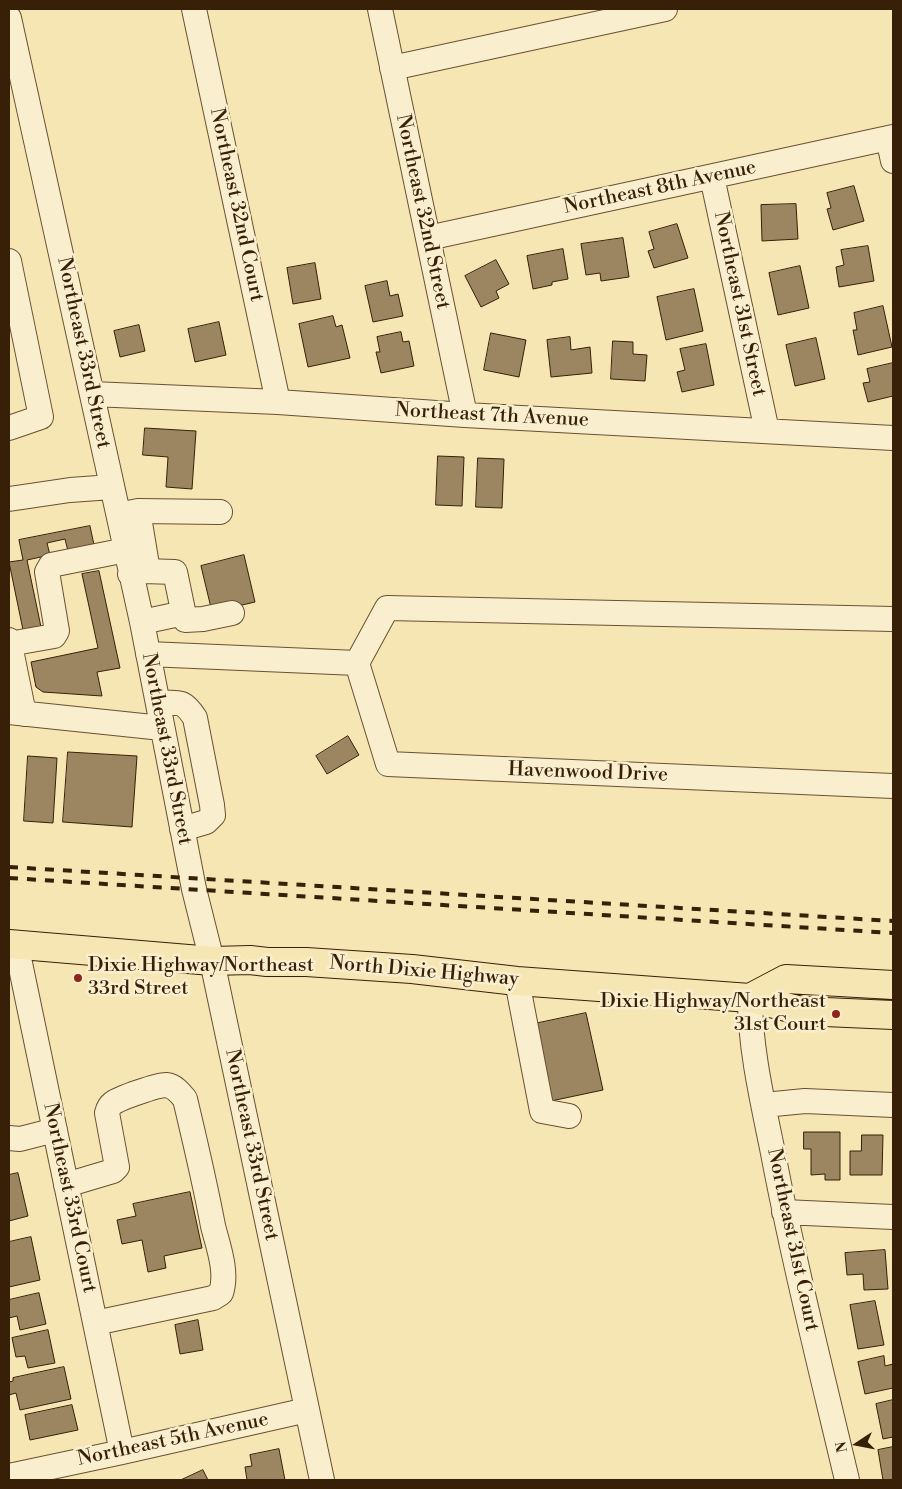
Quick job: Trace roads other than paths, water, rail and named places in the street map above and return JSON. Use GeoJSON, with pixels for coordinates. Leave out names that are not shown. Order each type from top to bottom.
{"type":"FeatureCollection","features":[{"type":"Feature","properties":{"kind":"main road","name":"North Dixie Highway"},"geometry":{"type":"LineString","coordinates":[[12,944],[212,961],[306,962],[412,969],[517,981],[750,998],[802,1011],[893,1015]]}},
{"type":"Feature","properties":{"kind":"main road"},"geometry":{"type":"LineString","coordinates":[[750,998],[786,979],[893,985]]}},
{"type":"Feature","properties":{"kind":"street","name":"Northeast 32nd Court"},"geometry":{"type":"LineString","coordinates":[[194,9],[278,402]]}},
{"type":"Feature","properties":{"kind":"street","name":"Northeast 32nd Street"},"geometry":{"type":"LineString","coordinates":[[380,9],[465,415]]}},
{"type":"Feature","properties":{"kind":"street"},"geometry":{"type":"LineString","coordinates":[[392,68],[666,9]]}},
{"type":"Feature","properties":{"kind":"street","name":"Northeast 33rd Street"},"geometry":{"type":"LineString","coordinates":[[9,18],[112,487],[128,513],[126,550],[139,572],[142,622],[194,889],[212,961],[322,1480]]}},
{"type":"Feature","properties":{"kind":"street","name":"Northeast 8th Avenue"},"geometry":{"type":"LineString","coordinates":[[428,238],[712,176],[892,145]]}},
{"type":"Feature","properties":{"kind":"street","name":"Northeast 31st Street"},"geometry":{"type":"LineString","coordinates":[[712,176],[766,431]]}},
{"type":"Feature","properties":{"kind":"street"},"geometry":{"type":"LineString","coordinates":[[9,261],[40,417],[9,428]]}},
{"type":"Feature","properties":{"kind":"street","name":"Northeast 7th Avenue"},"geometry":{"type":"LineString","coordinates":[[92,394],[278,402],[465,415],[893,438]]}},
{"type":"Feature","properties":{"kind":"street"},"geometry":{"type":"LineString","coordinates":[[9,499],[70,490],[112,487]]}},
{"type":"Feature","properties":{"kind":"street"},"geometry":{"type":"LineString","coordinates":[[220,512],[128,513],[139,572],[175,572],[186,620],[203,619],[232,613]]}},
{"type":"Feature","properties":{"kind":"street"},"geometry":{"type":"LineString","coordinates":[[126,550],[51,565],[47,572],[57,631],[54,636],[9,642],[16,713],[162,728]]}},
{"type":"Feature","properties":{"kind":"street"},"geometry":{"type":"LineString","coordinates":[[148,654],[357,663],[387,608],[893,619]]}},
{"type":"Feature","properties":{"kind":"street"},"geometry":{"type":"LineString","coordinates":[[142,622],[184,613]]}},
{"type":"Feature","properties":{"kind":"street","name":"Havenwood Drive"},"geometry":{"type":"LineString","coordinates":[[357,663],[388,764],[893,786]]}},
{"type":"Feature","properties":{"kind":"street"},"geometry":{"type":"LineString","coordinates":[[158,703],[179,703],[188,707],[195,718],[212,805],[213,815],[206,822],[182,829]]}},
{"type":"Feature","properties":{"kind":"street","name":"Northeast 33rd Court"},"geometry":{"type":"LineString","coordinates":[[12,944],[55,1130],[122,1452]]}},
{"type":"Feature","properties":{"kind":"street"},"geometry":{"type":"LineString","coordinates":[[517,981],[542,1111],[569,1116]]}},
{"type":"Feature","properties":{"kind":"street","name":"Northeast 31st Court"},"geometry":{"type":"LineString","coordinates":[[750,998],[750,1022],[784,1212],[847,1480]]}},
{"type":"Feature","properties":{"kind":"street"},"geometry":{"type":"LineString","coordinates":[[66,1185],[113,1171],[117,1167],[107,1113],[108,1108],[114,1102],[167,1085],[178,1090],[185,1099],[223,1269],[224,1286],[221,1293],[213,1298],[95,1323]]}},
{"type":"Feature","properties":{"kind":"street"},"geometry":{"type":"LineString","coordinates":[[764,1105],[805,1101],[893,1105]]}},
{"type":"Feature","properties":{"kind":"street"},"geometry":{"type":"LineString","coordinates":[[9,1138],[20,1139],[55,1130]]}},
{"type":"Feature","properties":{"kind":"street"},"geometry":{"type":"LineString","coordinates":[[784,1212],[893,1217]]}},
{"type":"Feature","properties":{"kind":"street","name":"Northeast 5th Avenue"},"geometry":{"type":"LineString","coordinates":[[9,1476],[307,1410]]}},
{"type":"Feature","properties":{"kind":"railway"},"geometry":{"type":"LineString","coordinates":[[9,867],[893,921]]}},
{"type":"Feature","properties":{"kind":"railway"},"geometry":{"type":"LineString","coordinates":[[9,878],[893,933]]}},
{"type":"Feature","properties":{"kind":"place","name":"Dixie Highway/Northeast 33rd Street"},"geometry":{"type":"Point","coordinates":[78,978]}},
{"type":"Feature","properties":{"kind":"place","name":"Dixie Highway/Northeast 31st Court"},"geometry":{"type":"Point","coordinates":[836,1014]}}]}
